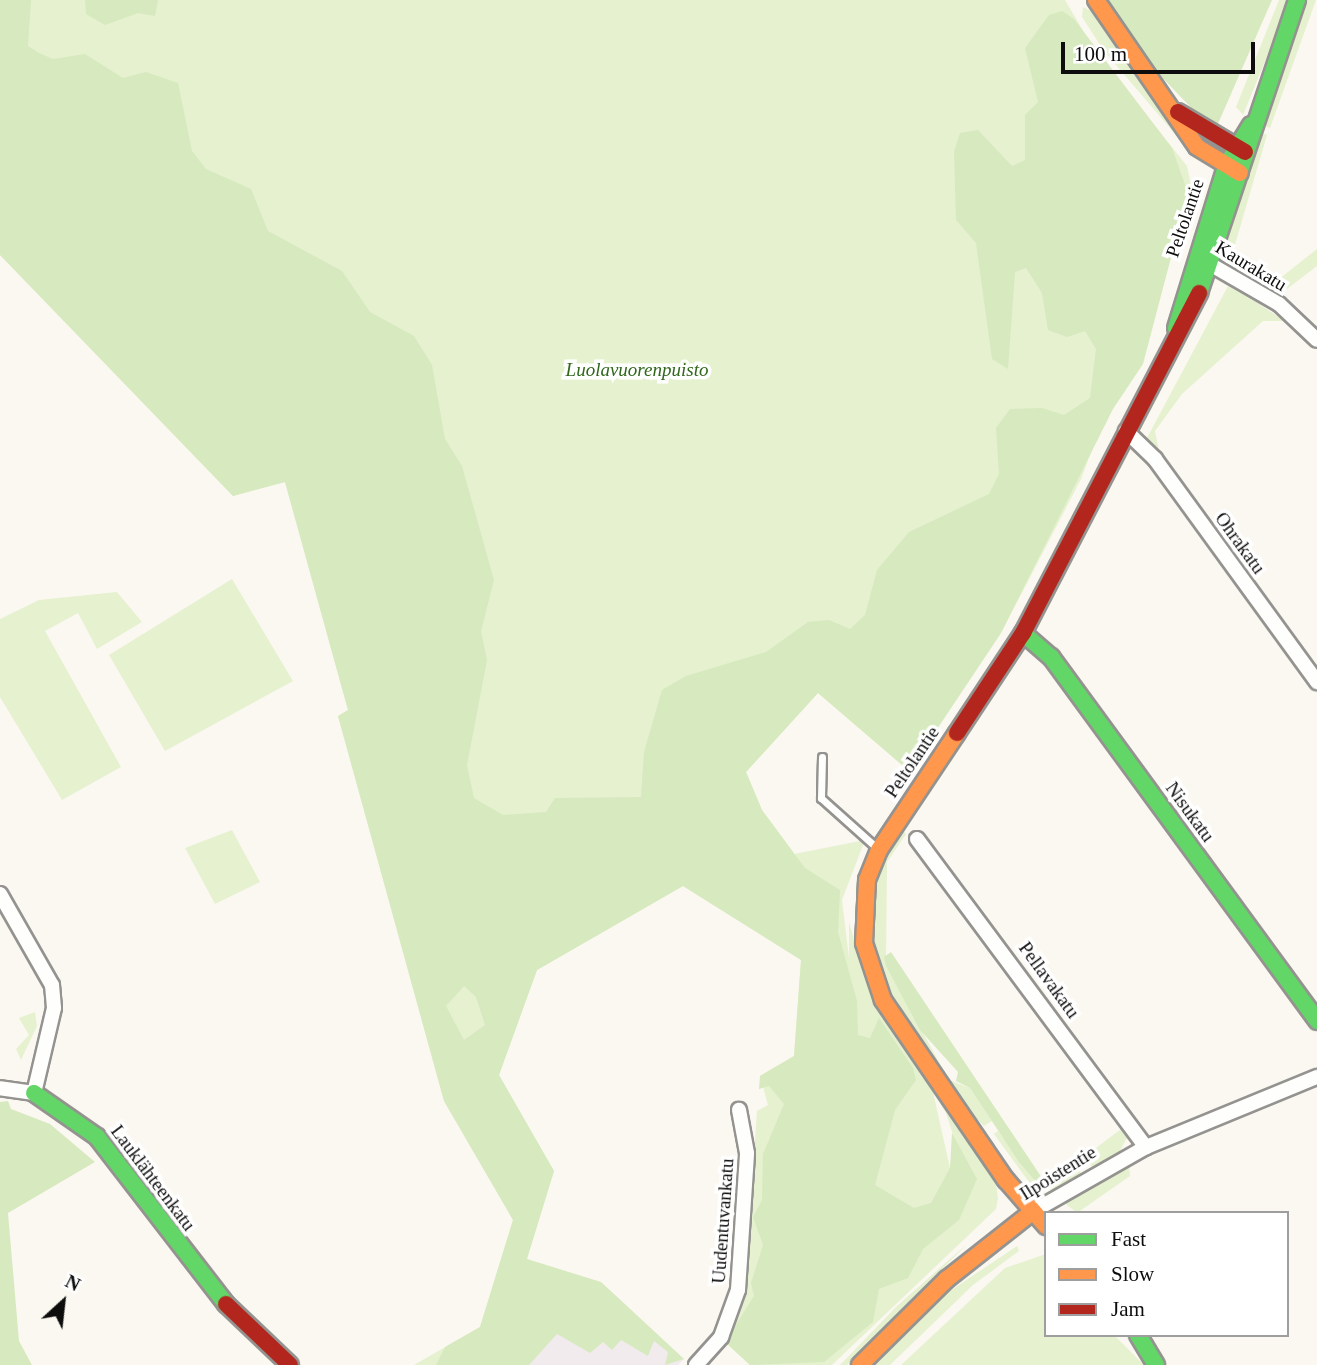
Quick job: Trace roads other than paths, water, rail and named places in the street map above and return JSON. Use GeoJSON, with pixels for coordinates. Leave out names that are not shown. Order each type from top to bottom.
{"type":"FeatureCollection","features":[{"type":"Feature","properties":{"kind":"street"},"geometry":{"type":"LineString","coordinates":[[1096,0],[1197,147],[1233,170]]}},
{"type":"Feature","properties":{"kind":"street","name":"Peltolantie"},"geometry":{"type":"LineString","coordinates":[[1176,332],[1194,255],[1233,170],[1297,0]]}},
{"type":"Feature","properties":{"kind":"street"},"geometry":{"type":"LineString","coordinates":[[1164,101],[1240,150]]}},
{"type":"Feature","properties":{"kind":"street","name":"Peltolantie"},"geometry":{"type":"LineString","coordinates":[[1044,1224],[1032,1212],[891,1013],[871,972],[864,894],[879,850],[1023,633],[1126,431],[1211,264],[1233,170]]}},
{"type":"Feature","properties":{"kind":"street","name":"Kaurakatu"},"geometry":{"type":"LineString","coordinates":[[1194,255],[1279,303],[1317,340]]}},
{"type":"Feature","properties":{"kind":"street","name":"Ohrakatu"},"geometry":{"type":"LineString","coordinates":[[1126,431],[1155,459],[1317,682]]}},
{"type":"Feature","properties":{"kind":"street","name":"Nisukatu"},"geometry":{"type":"LineString","coordinates":[[1023,633],[1051,657],[1317,1021]]}},
{"type":"Feature","properties":{"kind":"street","name":"Pellavakatu"},"geometry":{"type":"LineString","coordinates":[[917,839],[1146,1147]]}},
{"type":"Feature","properties":{"kind":"street"},"geometry":{"type":"LineString","coordinates":[[0,894],[54,996],[34,1093],[0,1088]]}},
{"type":"Feature","properties":{"kind":"street","name":"Ilpoistentie"},"geometry":{"type":"LineString","coordinates":[[860,1365],[940,1286],[1032,1212],[1146,1147],[1317,1077]]}},
{"type":"Feature","properties":{"kind":"street","name":"Lauklähteenkatu"},"geometry":{"type":"LineString","coordinates":[[34,1093],[97,1137],[201,1276],[263,1346],[290,1365]]}},
{"type":"Feature","properties":{"kind":"street","name":"Uudentuvankatu"},"geometry":{"type":"LineString","coordinates":[[696,1365],[721,1337],[738,1290],[747,1153],[739,1110]]}},
{"type":"Feature","properties":{"kind":"street"},"geometry":{"type":"LineString","coordinates":[[1139,1337],[1156,1365]]}},
{"type":"Feature","properties":{"kind":"lane"},"geometry":{"type":"LineString","coordinates":[[822,757],[821,798],[879,850]]}},
{"type":"Feature","properties":{"kind":"park label","name":"Luolavuorenpuisto"},"geometry":{"type":"Point","coordinates":[637,370]}}]}
